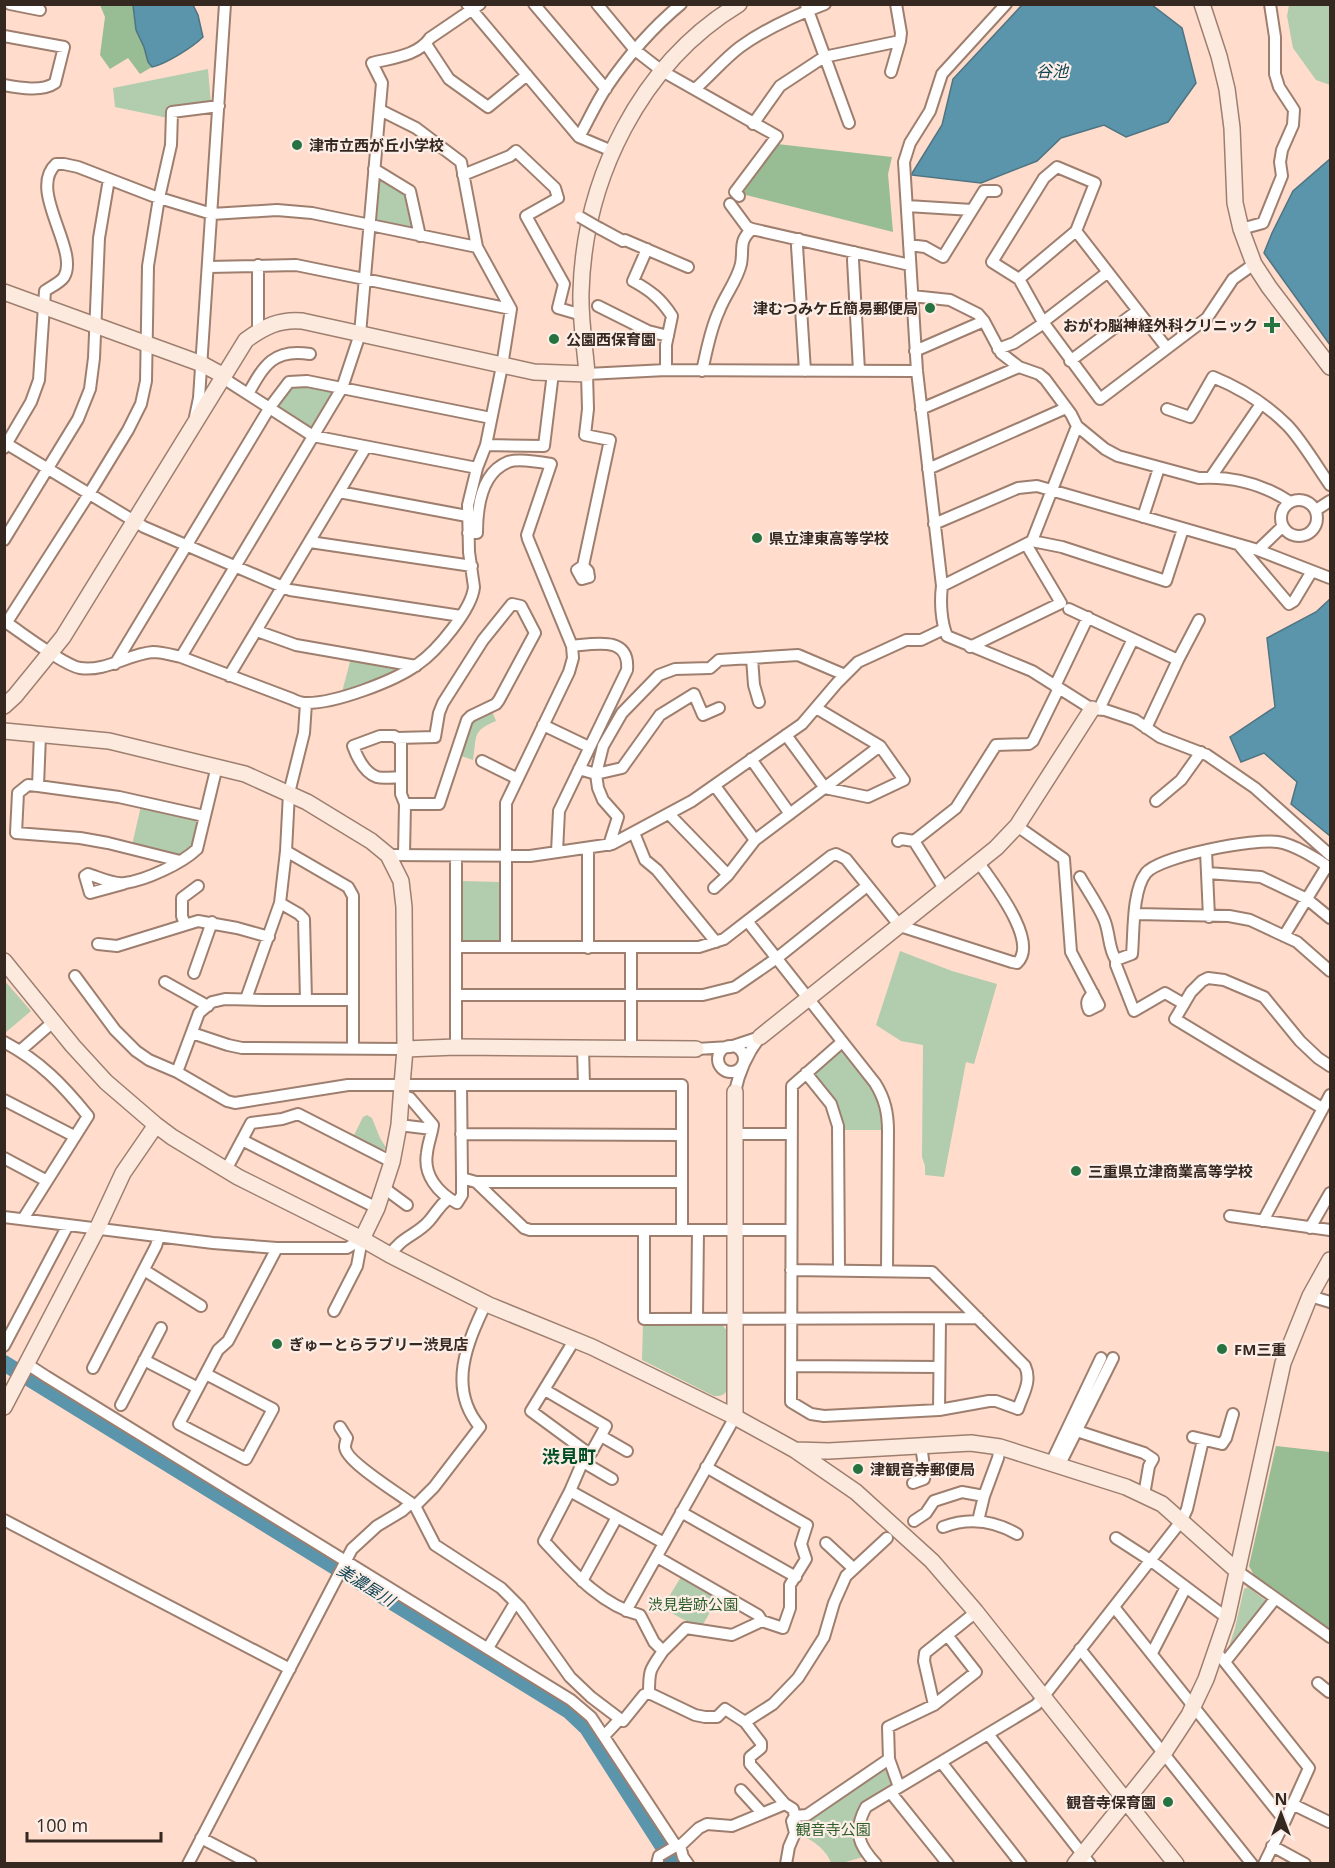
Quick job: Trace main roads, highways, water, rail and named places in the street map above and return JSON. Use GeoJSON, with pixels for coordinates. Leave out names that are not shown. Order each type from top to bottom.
{"type":"FeatureCollection","features":[{"type":"Feature","properties":{"kind":"water"},"geometry":{"type":"Polygon","coordinates":[[[133,5],[193,5],[203,37],[179,55],[152,67],[136,30],[133,5]]]}},
{"type":"Feature","properties":{"kind":"water","name":"谷池"},"geometry":{"type":"Polygon","coordinates":[[[1022,5],[1152,5],[1182,28],[1196,83],[1168,122],[1126,137],[1104,125],[1061,138],[1037,161],[981,183],[911,175],[942,125],[953,79],[1022,5]]]}},
{"type":"Feature","properties":{"kind":"water"},"geometry":{"type":"Polygon","coordinates":[[[1330,159],[1330,345],[1264,253],[1293,191],[1330,159]]]}},
{"type":"Feature","properties":{"kind":"water"},"geometry":{"type":"Polygon","coordinates":[[[1330,599],[1330,836],[1291,804],[1297,782],[1264,753],[1241,762],[1230,737],[1275,707],[1267,638],[1316,612],[1330,599]]]}},
{"type":"Feature","properties":{"kind":"waterway","name":"美濃屋川"},"geometry":{"type":"LineString","coordinates":[[4,1363],[569,1711],[587,1728],[674,1864]]}},
{"type":"Feature","properties":{"kind":"place","name":"津市立西が丘小学校"},"geometry":{"type":"Point","coordinates":[297,145]}},
{"type":"Feature","properties":{"kind":"place","name":"津むつみケ丘簡易郵便局"},"geometry":{"type":"Point","coordinates":[930,308]}},
{"type":"Feature","properties":{"kind":"place","name":"おがわ脳神経外科クリニック"},"geometry":{"type":"Point","coordinates":[1272,325]}},
{"type":"Feature","properties":{"kind":"place","name":"公園西保育園"},"geometry":{"type":"Point","coordinates":[554,339]}},
{"type":"Feature","properties":{"kind":"place","name":"県立津東高等学校"},"geometry":{"type":"Point","coordinates":[757,538]}},
{"type":"Feature","properties":{"kind":"place","name":"三重県立津商業高等学校"},"geometry":{"type":"Point","coordinates":[1076,1171]}},
{"type":"Feature","properties":{"kind":"place","name":"ぎゅーとらラブリー渋見店"},"geometry":{"type":"Point","coordinates":[277,1344]}},
{"type":"Feature","properties":{"kind":"place","name":"FM三重"},"geometry":{"type":"Point","coordinates":[1222,1349]}},
{"type":"Feature","properties":{"kind":"place","name":"津観音寺郵便局"},"geometry":{"type":"Point","coordinates":[858,1469]}},
{"type":"Feature","properties":{"kind":"place","name":"観音寺保育園"},"geometry":{"type":"Point","coordinates":[1168,1802]}},
{"type":"Feature","properties":{"kind":"district","name":"渋見町"},"geometry":{"type":"Point","coordinates":[569,1456]}},
{"type":"Feature","properties":{"kind":"park label","name":"渋見砦跡公園"},"geometry":{"type":"Point","coordinates":[693,1604]}},
{"type":"Feature","properties":{"kind":"park label","name":"観音寺公園"},"geometry":{"type":"Point","coordinates":[833,1829]}}]}
